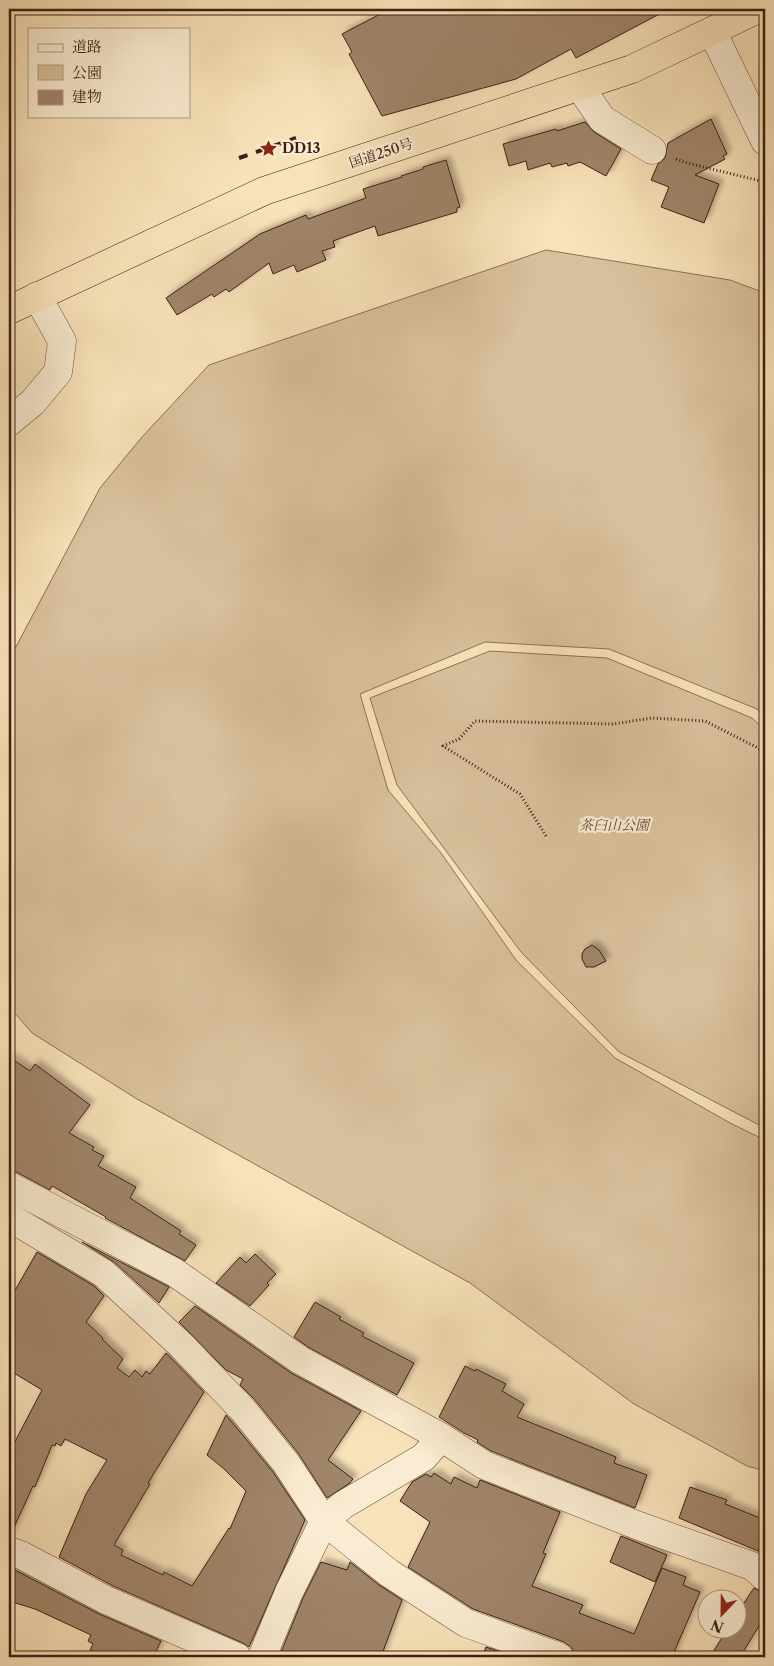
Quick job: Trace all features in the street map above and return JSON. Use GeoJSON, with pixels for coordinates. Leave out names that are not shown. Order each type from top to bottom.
{"type":"FeatureCollection","features":[{"type":"Feature","properties":{"kind":"highway","name":"国道250号"},"geometry":{"type":"LineString","coordinates":[[9,310],[264,191],[632,69],[758,9]]}},
{"type":"Feature","properties":{"kind":"street"},"geometry":{"type":"LineString","coordinates":[[712,31],[765,141]]}},
{"type":"Feature","properties":{"kind":"street"},"geometry":{"type":"LineString","coordinates":[[580,86],[602,120],[652,150]]}},
{"type":"Feature","properties":{"kind":"street"},"geometry":{"type":"LineString","coordinates":[[9,422],[34,402],[58,372],[62,342],[37,296]]}},
{"type":"Feature","properties":{"kind":"street"},"geometry":{"type":"LineString","coordinates":[[9,1186],[174,1272],[300,1360],[440,1437],[484,1465],[639,1526],[752,1566],[765,1577]]}},
{"type":"Feature","properties":{"kind":"street"},"geometry":{"type":"LineString","coordinates":[[9,1217],[103,1273],[181,1345],[243,1410],[286,1463],[324,1521],[389,1573],[466,1623],[559,1657]]}},
{"type":"Feature","properties":{"kind":"street"},"geometry":{"type":"LineString","coordinates":[[262,1657],[289,1592],[324,1521],[342,1505],[424,1456],[440,1437]]}},
{"type":"Feature","properties":{"kind":"street"},"geometry":{"type":"LineString","coordinates":[[9,1551],[21,1555],[106,1600],[237,1657]]}},
{"type":"Feature","properties":{"kind":"path"},"geometry":{"type":"LineString","coordinates":[[652,150],[691,164],[765,182]]}},
{"type":"Feature","properties":{"kind":"path"},"geometry":{"type":"LineString","coordinates":[[546,836],[520,794],[443,746],[459,739],[475,721],[613,724],[652,718],[705,721],[765,753]]}},
{"type":"Feature","properties":{"kind":"green space"},"geometry":{"type":"Polygon","coordinates":[[[546,250],[730,280],[765,293],[765,717],[757,709],[609,649],[485,642],[360,694],[388,790],[441,853],[516,960],[615,1058],[732,1124],[765,1140],[765,1471],[747,1466],[634,1404],[470,1283],[137,1099],[32,1033],[9,1006],[9,660],[100,488],[142,437],[209,365],[546,250]]]}},
{"type":"Feature","properties":{"kind":"green space","name":"茶臼山公園"},"geometry":{"type":"Polygon","coordinates":[[[490,651],[607,658],[752,718],[765,730],[765,1128],[619,1052],[521,952],[397,785],[370,698],[490,651]]]}},
{"type":"Feature","properties":{"kind":"building"},"geometry":{"type":"Polygon","coordinates":[[[390,9],[669,9],[576,58],[571,49],[516,79],[382,116],[349,54],[352,52],[342,34],[390,9]]]}},
{"type":"Feature","properties":{"kind":"building"},"geometry":{"type":"Polygon","coordinates":[[[711,119],[727,154],[723,156],[725,159],[695,175],[719,184],[704,223],[661,207],[669,187],[651,180],[658,164],[665,158],[668,143],[711,119]]]}},
{"type":"Feature","properties":{"kind":"building"},"geometry":{"type":"Polygon","coordinates":[[[585,122],[594,132],[621,149],[606,176],[580,162],[568,166],[567,163],[552,167],[550,163],[528,170],[526,161],[509,166],[503,144],[585,122]]]}},
{"type":"Feature","properties":{"kind":"building"},"geometry":{"type":"Polygon","coordinates":[[[446,160],[460,207],[457,208],[457,212],[378,236],[375,226],[333,241],[335,247],[322,251],[326,260],[297,272],[294,265],[273,274],[269,263],[229,292],[226,289],[214,297],[212,294],[177,315],[166,298],[260,234],[306,215],[308,219],[366,198],[363,189],[402,177],[423,169],[423,167],[446,160]]]}},
{"type":"Feature","properties":{"kind":"building"},"geometry":{"type":"Polygon","coordinates":[[[592,945],[599,950],[606,961],[594,967],[586,967],[582,954],[585,949],[592,945]]]}},
{"type":"Feature","properties":{"kind":"building"},"geometry":{"type":"Polygon","coordinates":[[[9,1057],[30,1071],[35,1064],[90,1105],[69,1133],[94,1147],[92,1150],[104,1156],[98,1166],[136,1187],[130,1198],[181,1231],[179,1234],[196,1245],[185,1261],[105,1218],[52,1186],[50,1190],[9,1170],[9,1057]]]}},
{"type":"Feature","properties":{"kind":"building"},"geometry":{"type":"Polygon","coordinates":[[[82,1242],[169,1287],[159,1303],[114,1262],[82,1242]]]}},
{"type":"Feature","properties":{"kind":"building"},"geometry":{"type":"Polygon","coordinates":[[[37,1252],[94,1286],[104,1296],[86,1322],[123,1359],[117,1368],[129,1377],[135,1370],[142,1377],[146,1371],[150,1374],[166,1353],[204,1392],[148,1483],[150,1484],[114,1545],[123,1550],[121,1555],[163,1575],[164,1572],[192,1586],[230,1529],[246,1491],[207,1455],[226,1415],[273,1472],[305,1520],[249,1647],[113,1586],[59,1557],[86,1494],[107,1460],[65,1439],[61,1446],[56,1443],[55,1446],[52,1445],[35,1487],[33,1486],[9,1536],[9,1453],[42,1390],[9,1370],[9,1301],[37,1252]]]}},
{"type":"Feature","properties":{"kind":"building"},"geometry":{"type":"Polygon","coordinates":[[[255,1254],[276,1274],[267,1283],[269,1285],[250,1306],[216,1283],[240,1257],[246,1263],[255,1254]]]}},
{"type":"Feature","properties":{"kind":"building"},"geometry":{"type":"Polygon","coordinates":[[[315,1302],[341,1317],[339,1319],[364,1333],[362,1336],[414,1363],[397,1395],[308,1347],[294,1337],[315,1302]]]}},
{"type":"Feature","properties":{"kind":"building"},"geometry":{"type":"Polygon","coordinates":[[[195,1306],[291,1373],[361,1411],[328,1460],[353,1479],[350,1483],[327,1498],[298,1453],[255,1400],[240,1385],[243,1379],[226,1370],[179,1322],[195,1306]]]}},
{"type":"Feature","properties":{"kind":"building"},"geometry":{"type":"Polygon","coordinates":[[[465,1366],[475,1371],[476,1369],[506,1384],[502,1391],[524,1404],[517,1417],[616,1457],[614,1463],[647,1475],[635,1508],[491,1451],[477,1442],[478,1440],[439,1417],[465,1366]]]}},
{"type":"Feature","properties":{"kind":"building"},"geometry":{"type":"Polygon","coordinates":[[[434,1473],[451,1484],[454,1477],[477,1488],[480,1480],[560,1512],[543,1553],[546,1554],[532,1586],[583,1605],[579,1613],[634,1634],[662,1568],[686,1577],[683,1585],[696,1590],[696,1601],[672,1657],[589,1657],[573,1651],[564,1642],[473,1609],[408,1567],[430,1522],[400,1501],[412,1482],[426,1474],[431,1477],[434,1473]]]}},
{"type":"Feature","properties":{"kind":"building"},"geometry":{"type":"Polygon","coordinates":[[[690,1487],[727,1500],[725,1504],[765,1520],[765,1554],[679,1518],[690,1487]]]}},
{"type":"Feature","properties":{"kind":"building"},"geometry":{"type":"Polygon","coordinates":[[[621,1536],[667,1555],[655,1582],[610,1562],[621,1536]]]}},
{"type":"Feature","properties":{"kind":"building"},"geometry":{"type":"Polygon","coordinates":[[[321,1562],[347,1570],[350,1562],[402,1600],[381,1657],[279,1657],[303,1598],[321,1562]]]}},
{"type":"Feature","properties":{"kind":"building"},"geometry":{"type":"Polygon","coordinates":[[[9,1567],[99,1614],[161,1641],[153,1657],[105,1657],[90,1650],[93,1644],[88,1641],[91,1635],[35,1609],[9,1601],[9,1567]]]}},
{"type":"Feature","properties":{"kind":"building"},"geometry":{"type":"Polygon","coordinates":[[[754,1588],[765,1592],[765,1616],[740,1657],[710,1657],[722,1638],[746,1638],[746,1600],[754,1588]]]}},
{"type":"Feature","properties":{"kind":"building"},"geometry":{"type":"Polygon","coordinates":[[[486,1647],[512,1656],[482,1657],[486,1647]]]}},
{"type":"Feature","properties":{"kind":"railway"},"geometry":{"type":"LineString","coordinates":[[239,158],[296,138]]}},
{"type":"Feature","properties":{"kind":"place","name":"DD13"},"geometry":{"type":"Point","coordinates":[268,148]}}]}
